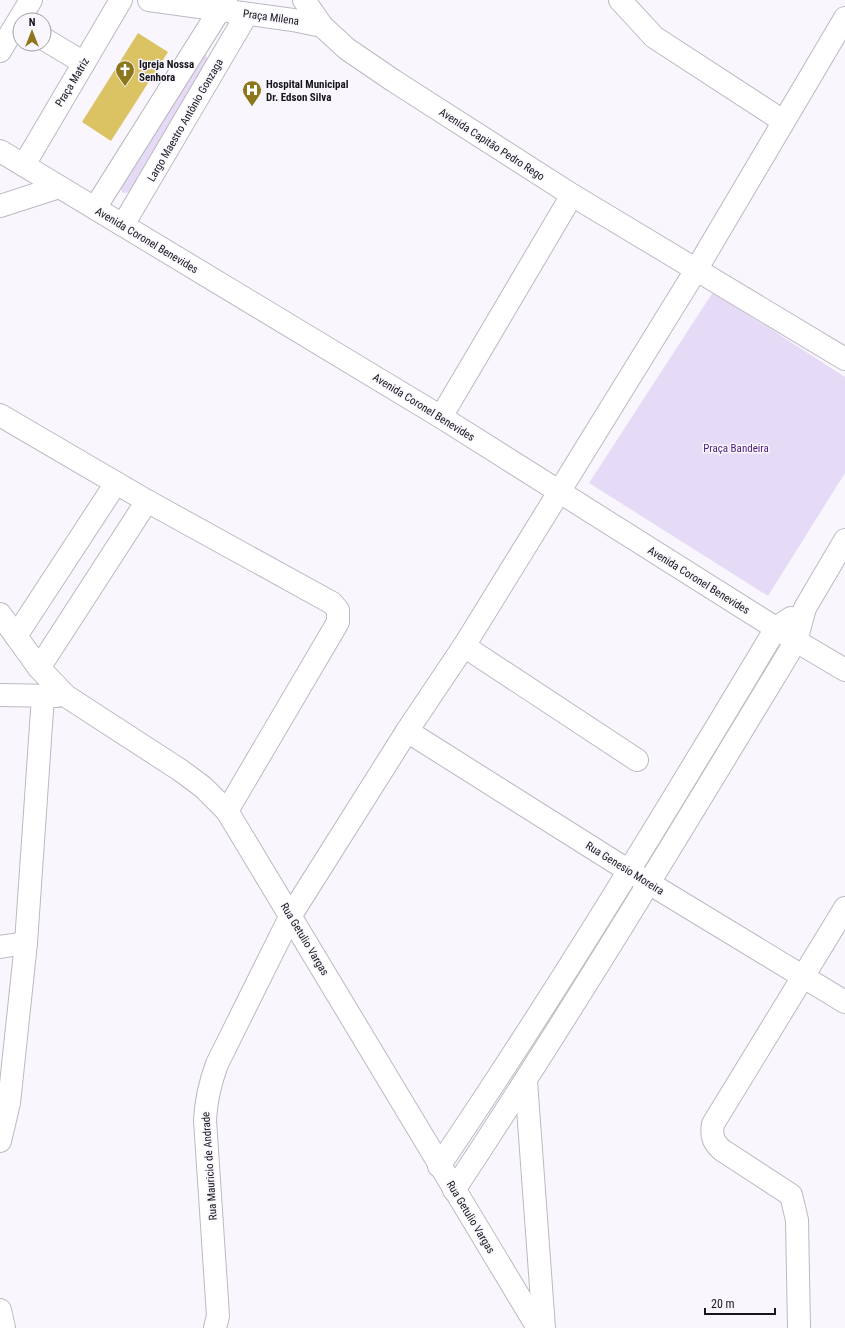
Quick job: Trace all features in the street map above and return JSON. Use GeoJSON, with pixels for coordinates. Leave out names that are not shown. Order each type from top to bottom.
{"type":"FeatureCollection","features":[{"type":"Feature","properties":{"kind":"street"},"geometry":{"type":"LineString","coordinates":[[24,12],[31,0]]}},
{"type":"Feature","properties":{"kind":"street","name":"Praça Matriz"},"geometry":{"type":"LineString","coordinates":[[8,158],[84,63],[121,0]]}},
{"type":"Feature","properties":{"kind":"street","name":"Praça Milena"},"geometry":{"type":"LineString","coordinates":[[149,0],[223,5],[247,14],[293,20],[322,26]]}},
{"type":"Feature","properties":{"kind":"street","name":"Avenida Capitão Pedro Rego"},"geometry":{"type":"LineString","coordinates":[[304,0],[322,26],[353,53],[572,195],[696,270]]}},
{"type":"Feature","properties":{"kind":"street"},"geometry":{"type":"LineString","coordinates":[[620,0],[654,37],[783,121]]}},
{"type":"Feature","properties":{"kind":"street"},"geometry":{"type":"LineString","coordinates":[[95,208],[223,5]]}},
{"type":"Feature","properties":{"kind":"street","name":"Largo Maestro Antônio Gonzaga"},"geometry":{"type":"LineString","coordinates":[[124,225],[247,14]]}},
{"type":"Feature","properties":{"kind":"street","name":"Rua Mauricio de Andrade"},"geometry":{"type":"LineString","coordinates":[[217,1322],[205,1120],[206,1102],[210,1083],[217,1064],[291,915],[407,731],[464,646],[558,491],[696,270],[845,18]]}},
{"type":"Feature","properties":{"kind":"street"},"geometry":{"type":"LineString","coordinates":[[0,51],[12,33]]}},
{"type":"Feature","properties":{"kind":"street"},"geometry":{"type":"LineString","coordinates":[[52,44],[84,63]]}},
{"type":"Feature","properties":{"kind":"street","name":"Avenida Coronel Benevides"},"geometry":{"type":"LineString","coordinates":[[8,158],[124,225],[441,417],[796,641],[845,670]]}},
{"type":"Feature","properties":{"kind":"street"},"geometry":{"type":"LineString","coordinates":[[0,206],[59,187]]}},
{"type":"Feature","properties":{"kind":"street"},"geometry":{"type":"LineString","coordinates":[[441,417],[572,195]]}},
{"type":"Feature","properties":{"kind":"street"},"geometry":{"type":"LineString","coordinates":[[696,270],[845,359]]}},
{"type":"Feature","properties":{"kind":"street"},"geometry":{"type":"LineString","coordinates":[[0,415],[146,501],[332,603],[338,610],[338,622],[227,810]]}},
{"type":"Feature","properties":{"kind":"street"},"geometry":{"type":"LineString","coordinates":[[16,636],[116,483]]}},
{"type":"Feature","properties":{"kind":"street"},"geometry":{"type":"LineString","coordinates":[[39,668],[146,501]]}},
{"type":"Feature","properties":{"kind":"street"},"geometry":{"type":"LineString","coordinates":[[454,1190],[526,1081],[649,883],[796,641],[805,608],[845,540]]}},
{"type":"Feature","properties":{"kind":"street"},"geometry":{"type":"LineString","coordinates":[[439,1166],[511,1060],[629,871],[776,628],[805,608]]}},
{"type":"Feature","properties":{"kind":"street","name":"Rua Getulio Vargas"},"geometry":{"type":"LineString","coordinates":[[0,614],[39,668],[66,696],[180,770],[203,787],[227,810],[291,915],[439,1166],[538,1328]]}},
{"type":"Feature","properties":{"kind":"street"},"geometry":{"type":"LineString","coordinates":[[464,646],[637,760]]}},
{"type":"Feature","properties":{"kind":"street"},"geometry":{"type":"LineString","coordinates":[[0,695],[66,696]]}},
{"type":"Feature","properties":{"kind":"street"},"geometry":{"type":"LineString","coordinates":[[0,1141],[9,1103],[26,943],[43,696]]}},
{"type":"Feature","properties":{"kind":"street","name":"Rua Genesio Moreira"},"geometry":{"type":"LineString","coordinates":[[407,731],[629,871],[845,1002]]}},
{"type":"Feature","properties":{"kind":"street"},"geometry":{"type":"LineString","coordinates":[[799,1328],[797,1220],[791,1195],[786,1190],[722,1150],[714,1143],[712,1137],[713,1124],[845,908]]}},
{"type":"Feature","properties":{"kind":"street"},"geometry":{"type":"LineString","coordinates":[[0,947],[26,943]]}},
{"type":"Feature","properties":{"kind":"street"},"geometry":{"type":"LineString","coordinates":[[526,1081],[544,1328]]}},
{"type":"Feature","properties":{"kind":"street"},"geometry":{"type":"LineString","coordinates":[[0,1310],[4,1328]]}},
{"type":"Feature","properties":{"kind":"green space"},"geometry":{"type":"Polygon","coordinates":[[[206,55],[209,64],[132,192],[122,193],[120,183],[198,57],[206,55]]]}},
{"type":"Feature","properties":{"kind":"green space","name":"Praça Bandeira"},"geometry":{"type":"Polygon","coordinates":[[[713,292],[845,377],[845,473],[768,596],[589,483],[713,292]]]}},
{"type":"Feature","properties":{"kind":"building","name":"Igreja Nossa Senhora"},"geometry":{"type":"Polygon","coordinates":[[[138,33],[168,52],[111,141],[82,122],[138,33]]]}},
{"type":"Feature","properties":{"kind":"place","name":"Igreja Nossa Senhora"},"geometry":{"type":"Point","coordinates":[125,87]}},
{"type":"Feature","properties":{"kind":"place","name":"Hospital Municipal Dr. Edson Silva"},"geometry":{"type":"Point","coordinates":[252,107]}}]}
